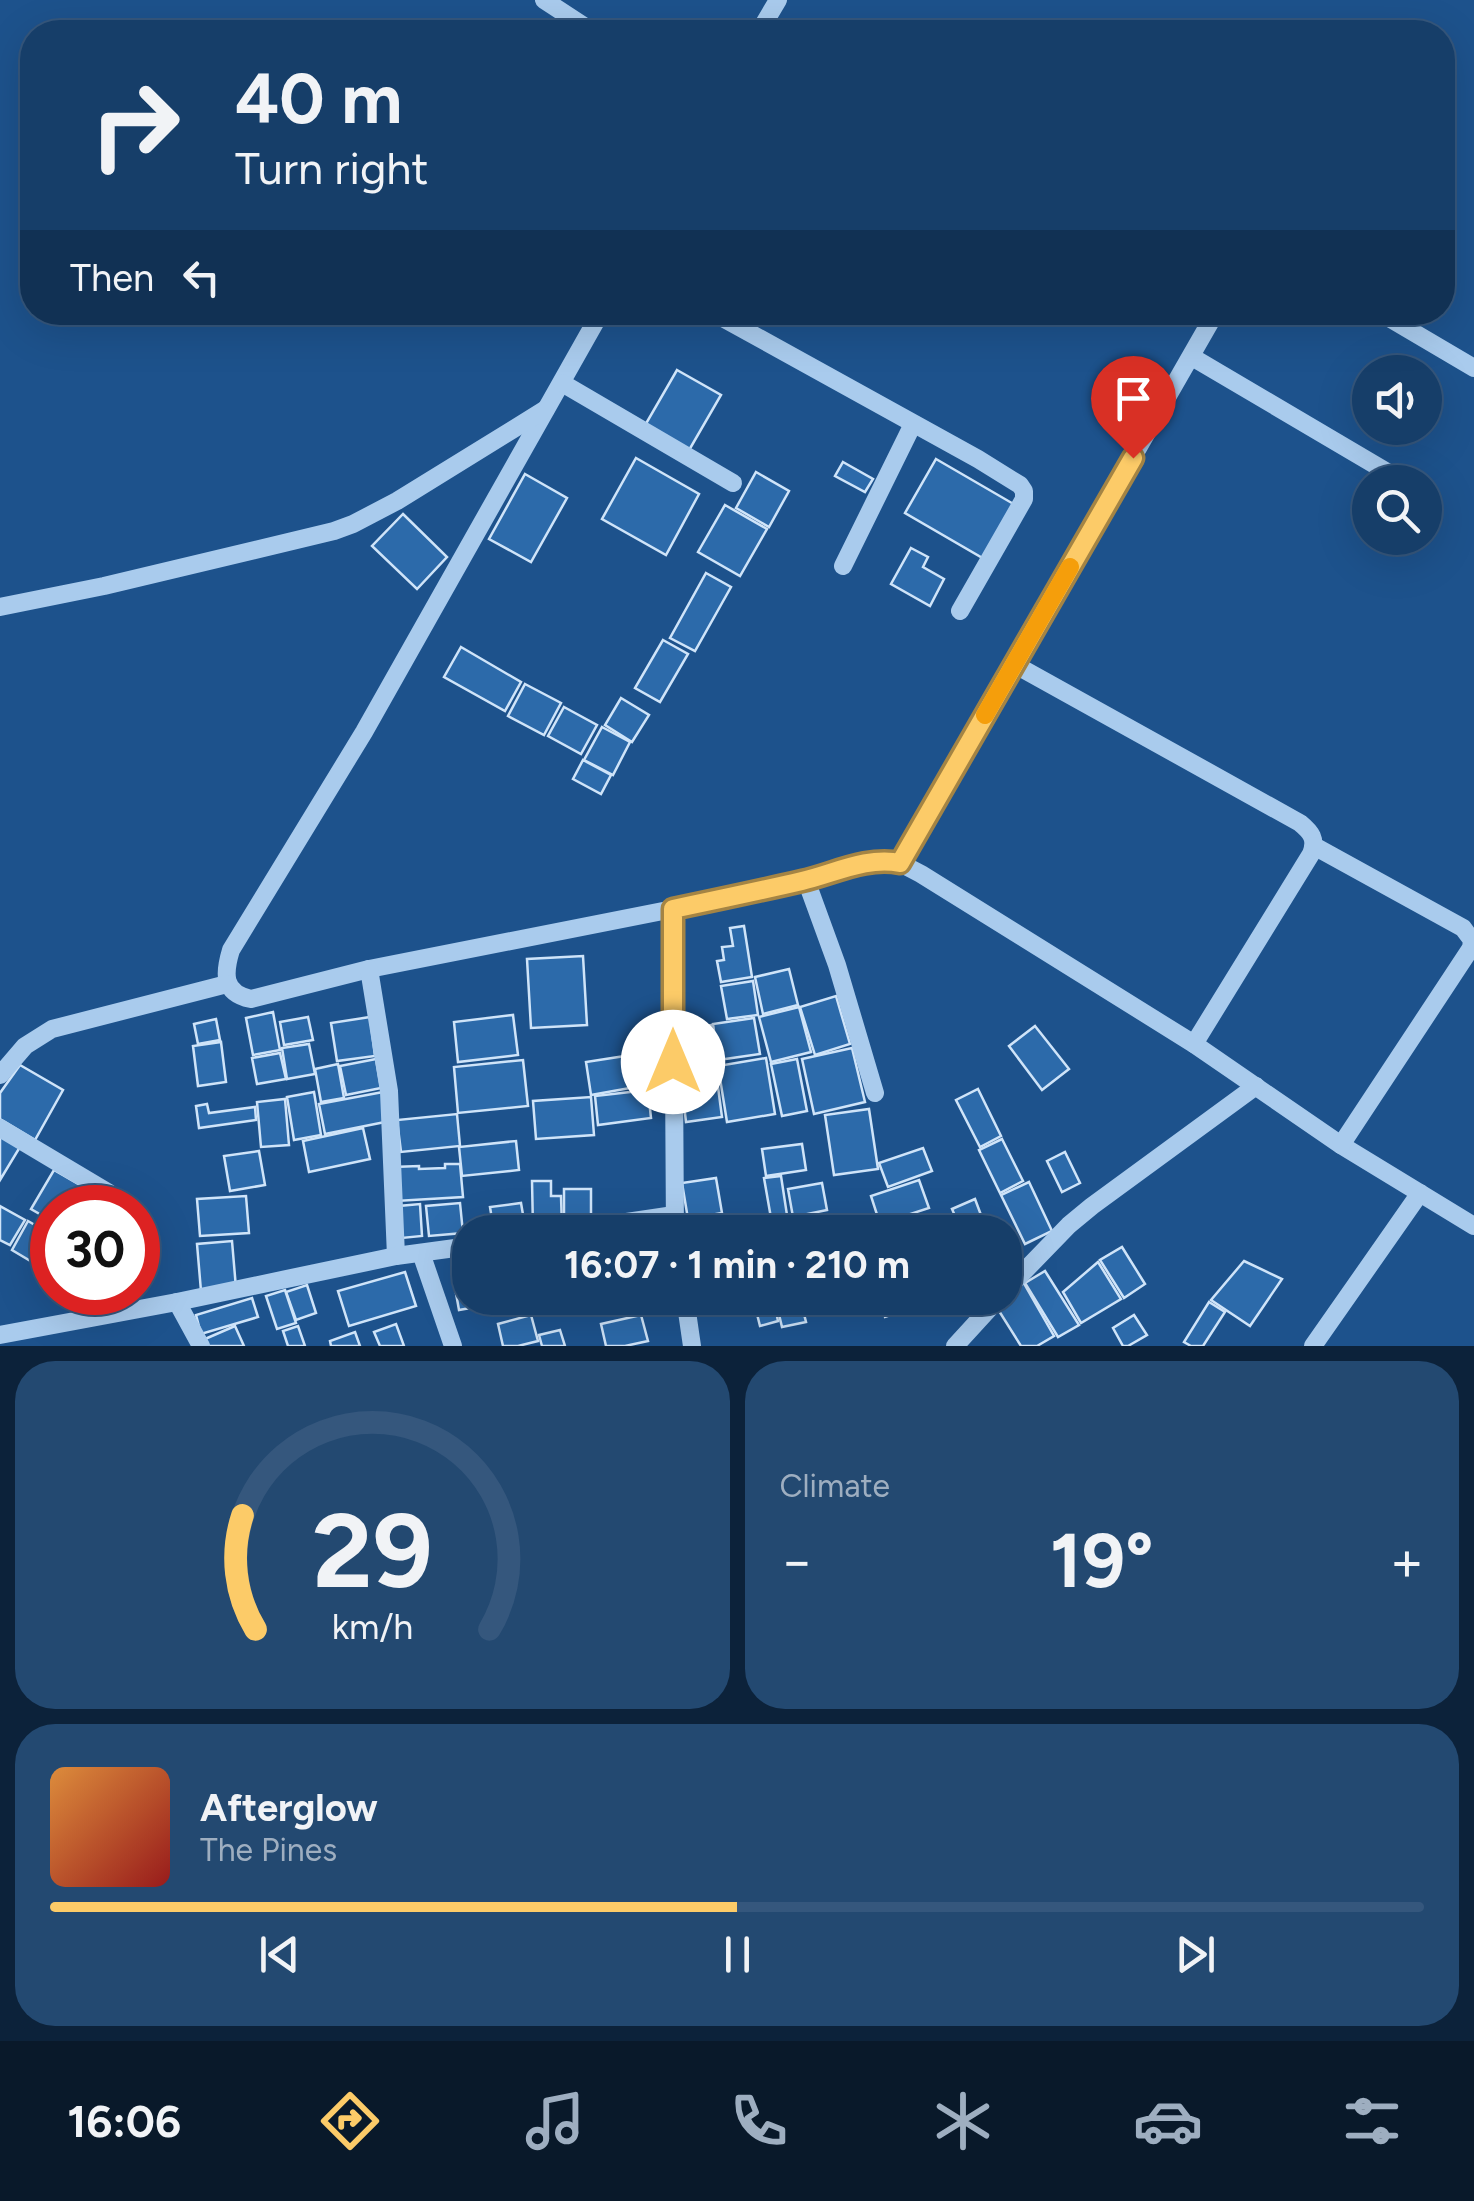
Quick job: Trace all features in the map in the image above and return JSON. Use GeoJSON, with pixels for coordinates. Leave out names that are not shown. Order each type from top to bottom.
{"type":"FeatureCollection","features":[{"type":"Feature","properties":{"kind":"street"},"geometry":{"type":"LineString","coordinates":[[544,0],[575,20]]}},
{"type":"Feature","properties":{"kind":"street"},"geometry":{"type":"LineString","coordinates":[[594,325],[364,732],[231,950],[226,964],[227,984],[235,993],[251,999],[369,969],[673,909],[886,860],[900,863],[937,884],[1194,1044],[1341,1146],[1474,1226]]}},
{"type":"Feature","properties":{"kind":"street"},"geometry":{"type":"LineString","coordinates":[[735,325],[1020,485],[1024,499],[960,611]]}},
{"type":"Feature","properties":{"kind":"street"},"geometry":{"type":"LineString","coordinates":[[900,863],[1209,325]]}},
{"type":"Feature","properties":{"kind":"street"},"geometry":{"type":"LineString","coordinates":[[1401,325],[1474,368]]}},
{"type":"Feature","properties":{"kind":"street"},"geometry":{"type":"LineString","coordinates":[[1192,357],[1375,465]]}},
{"type":"Feature","properties":{"kind":"street"},"geometry":{"type":"LineString","coordinates":[[562,383],[733,483]]}},
{"type":"Feature","properties":{"kind":"street"},"geometry":{"type":"LineString","coordinates":[[0,607],[344,528],[396,501],[546,409]]}},
{"type":"Feature","properties":{"kind":"street"},"geometry":{"type":"LineString","coordinates":[[843,566],[913,424]]}},
{"type":"Feature","properties":{"kind":"street"},"geometry":{"type":"LineString","coordinates":[[1014,664],[1300,823],[1314,838],[1302,870],[1194,1044]]}},
{"type":"Feature","properties":{"kind":"street"},"geometry":{"type":"LineString","coordinates":[[1314,846],[1463,928],[1472,940],[1471,948],[1341,1146]]}},
{"type":"Feature","properties":{"kind":"street"},"geometry":{"type":"LineString","coordinates":[[806,880],[837,964],[875,1092]]}},
{"type":"Feature","properties":{"kind":"street"},"geometry":{"type":"LineString","coordinates":[[673,909],[674,1215]]}},
{"type":"Feature","properties":{"kind":"street"},"geometry":{"type":"LineString","coordinates":[[369,969],[390,1091],[396,1256]]}},
{"type":"Feature","properties":{"kind":"street"},"geometry":{"type":"LineString","coordinates":[[0,1075],[25,1046],[52,1029],[227,984]]}},
{"type":"Feature","properties":{"kind":"street"},"geometry":{"type":"LineString","coordinates":[[1022,1273],[1092,1206],[1256,1086]]}},
{"type":"Feature","properties":{"kind":"street"},"geometry":{"type":"LineString","coordinates":[[0,1128],[96,1185]]}},
{"type":"Feature","properties":{"kind":"street"},"geometry":{"type":"LineString","coordinates":[[1313,1346],[1420,1193]]}},
{"type":"Feature","properties":{"kind":"street"},"geometry":{"type":"LineString","coordinates":[[0,1334],[396,1256],[452,1249]]}},
{"type":"Feature","properties":{"kind":"street"},"geometry":{"type":"LineString","coordinates":[[421,1253],[454,1346]]}},
{"type":"Feature","properties":{"kind":"street"},"geometry":{"type":"LineString","coordinates":[[177,1302],[201,1346]]}},
{"type":"Feature","properties":{"kind":"street"},"geometry":{"type":"LineString","coordinates":[[687,1315],[692,1346]]}},
{"type":"Feature","properties":{"kind":"street"},"geometry":{"type":"LineString","coordinates":[[955,1346],[983,1315]]}},
{"type":"Feature","properties":{"kind":"building"},"geometry":{"type":"Polygon","coordinates":[[[677,370],[721,395],[688,452],[644,427],[677,370]]]}},
{"type":"Feature","properties":{"kind":"building"},"geometry":{"type":"Polygon","coordinates":[[[636,458],[699,494],[666,555],[602,519],[636,458]]]}},
{"type":"Feature","properties":{"kind":"building"},"geometry":{"type":"Polygon","coordinates":[[[936,459],[1017,506],[986,560],[905,513],[936,459]]]}},
{"type":"Feature","properties":{"kind":"building"},"geometry":{"type":"Polygon","coordinates":[[[843,462],[873,479],[865,492],[835,476],[843,462]]]}},
{"type":"Feature","properties":{"kind":"building"},"geometry":{"type":"Polygon","coordinates":[[[756,472],[789,491],[769,527],[736,508],[756,472]]]}},
{"type":"Feature","properties":{"kind":"building"},"geometry":{"type":"Polygon","coordinates":[[[525,474],[567,498],[531,562],[489,539],[525,474]]]}},
{"type":"Feature","properties":{"kind":"building"},"geometry":{"type":"Polygon","coordinates":[[[725,505],[767,529],[740,576],[698,552],[725,505]]]}},
{"type":"Feature","properties":{"kind":"building"},"geometry":{"type":"Polygon","coordinates":[[[403,514],[447,557],[417,589],[372,546],[403,514]]]}},
{"type":"Feature","properties":{"kind":"building"},"geometry":{"type":"Polygon","coordinates":[[[911,548],[928,557],[923,567],[944,579],[930,606],[891,584],[911,548]]]}},
{"type":"Feature","properties":{"kind":"building"},"geometry":{"type":"Polygon","coordinates":[[[706,573],[731,587],[695,651],[670,638],[706,573]]]}},
{"type":"Feature","properties":{"kind":"building"},"geometry":{"type":"Polygon","coordinates":[[[663,640],[688,654],[660,702],[635,688],[663,640]]]}},
{"type":"Feature","properties":{"kind":"building"},"geometry":{"type":"Polygon","coordinates":[[[461,647],[521,682],[505,711],[444,677],[461,647]]]}},
{"type":"Feature","properties":{"kind":"building"},"geometry":{"type":"Polygon","coordinates":[[[525,684],[561,703],[544,735],[508,716],[525,684]]]}},
{"type":"Feature","properties":{"kind":"building"},"geometry":{"type":"Polygon","coordinates":[[[621,698],[649,715],[632,742],[605,725],[621,698]]]}},
{"type":"Feature","properties":{"kind":"building"},"geometry":{"type":"Polygon","coordinates":[[[564,707],[597,725],[581,754],[548,736],[564,707]]]}},
{"type":"Feature","properties":{"kind":"building"},"geometry":{"type":"Polygon","coordinates":[[[602,727],[630,742],[613,775],[584,760],[602,727]]]}},
{"type":"Feature","properties":{"kind":"building"},"geometry":{"type":"Polygon","coordinates":[[[583,760],[611,775],[601,794],[573,779],[583,760]]]}},
{"type":"Feature","properties":{"kind":"building"},"geometry":{"type":"Polygon","coordinates":[[[744,926],[752,977],[721,982],[717,961],[724,960],[722,947],[733,946],[730,928],[744,926]]]}},
{"type":"Feature","properties":{"kind":"building"},"geometry":{"type":"Polygon","coordinates":[[[583,956],[587,1025],[531,1028],[527,959],[583,956]]]}},
{"type":"Feature","properties":{"kind":"building"},"geometry":{"type":"Polygon","coordinates":[[[789,969],[798,1005],[763,1014],[755,977],[789,969]]]}},
{"type":"Feature","properties":{"kind":"building"},"geometry":{"type":"Polygon","coordinates":[[[753,981],[758,1015],[727,1019],[721,986],[753,981]]]}},
{"type":"Feature","properties":{"kind":"building"},"geometry":{"type":"Polygon","coordinates":[[[836,996],[850,1044],[815,1055],[800,1007],[836,996]]]}},
{"type":"Feature","properties":{"kind":"building"},"geometry":{"type":"Polygon","coordinates":[[[799,1007],[811,1052],[771,1062],[759,1017],[799,1007]]]}},
{"type":"Feature","properties":{"kind":"building"},"geometry":{"type":"Polygon","coordinates":[[[273,1012],[280,1050],[253,1055],[246,1018],[273,1012]]]}},
{"type":"Feature","properties":{"kind":"building"},"geometry":{"type":"Polygon","coordinates":[[[513,1015],[518,1055],[458,1062],[454,1022],[513,1015]]]}},
{"type":"Feature","properties":{"kind":"building"},"geometry":{"type":"Polygon","coordinates":[[[308,1017],[313,1040],[284,1045],[280,1022],[308,1017]]]}},
{"type":"Feature","properties":{"kind":"building"},"geometry":{"type":"Polygon","coordinates":[[[370,1017],[375,1056],[337,1061],[331,1023],[370,1017]]]}},
{"type":"Feature","properties":{"kind":"building"},"geometry":{"type":"Polygon","coordinates":[[[754,1018],[760,1054],[718,1060],[713,1024],[754,1018]]]}},
{"type":"Feature","properties":{"kind":"building"},"geometry":{"type":"Polygon","coordinates":[[[216,1019],[220,1040],[198,1044],[194,1024],[216,1019]]]}},
{"type":"Feature","properties":{"kind":"building"},"geometry":{"type":"Polygon","coordinates":[[[711,1025],[715,1055],[677,1059],[674,1029],[711,1025]]]}},
{"type":"Feature","properties":{"kind":"building"},"geometry":{"type":"Polygon","coordinates":[[[1035,1026],[1069,1069],[1042,1090],[1009,1046],[1035,1026]]]}},
{"type":"Feature","properties":{"kind":"building"},"geometry":{"type":"Polygon","coordinates":[[[221,1042],[226,1082],[198,1086],[193,1046],[221,1042]]]}},
{"type":"Feature","properties":{"kind":"building"},"geometry":{"type":"Polygon","coordinates":[[[309,1044],[315,1074],[287,1079],[282,1048],[309,1044]]]}},
{"type":"Feature","properties":{"kind":"building"},"geometry":{"type":"Polygon","coordinates":[[[852,1048],[865,1102],[814,1114],[802,1059],[852,1048]]]}},
{"type":"Feature","properties":{"kind":"building"},"geometry":{"type":"Polygon","coordinates":[[[280,1053],[286,1079],[257,1084],[252,1058],[280,1053]]]}},
{"type":"Feature","properties":{"kind":"building"},"geometry":{"type":"Polygon","coordinates":[[[625,1056],[630,1088],[591,1095],[586,1062],[625,1056]]]}},
{"type":"Feature","properties":{"kind":"building"},"geometry":{"type":"Polygon","coordinates":[[[714,1057],[722,1117],[686,1122],[679,1062],[714,1057]]]}},
{"type":"Feature","properties":{"kind":"building"},"geometry":{"type":"Polygon","coordinates":[[[766,1058],[775,1114],[727,1122],[718,1066],[766,1058]]]}},
{"type":"Feature","properties":{"kind":"building"},"geometry":{"type":"Polygon","coordinates":[[[376,1059],[381,1088],[346,1095],[340,1066],[376,1059]]]}},
{"type":"Feature","properties":{"kind":"building"},"geometry":{"type":"Polygon","coordinates":[[[797,1059],[807,1111],[782,1116],[771,1064],[797,1059]]]}},
{"type":"Feature","properties":{"kind":"building"},"geometry":{"type":"Polygon","coordinates":[[[523,1060],[528,1106],[458,1113],[454,1067],[523,1060]]]}},
{"type":"Feature","properties":{"kind":"building"},"geometry":{"type":"Polygon","coordinates":[[[338,1064],[344,1098],[321,1102],[315,1069],[338,1064]]]}},
{"type":"Feature","properties":{"kind":"building"},"geometry":{"type":"Polygon","coordinates":[[[20,1065],[63,1090],[35,1140],[0,1119],[0,1093],[20,1065]]]}},
{"type":"Feature","properties":{"kind":"building"},"geometry":{"type":"Polygon","coordinates":[[[978,1089],[1001,1136],[980,1147],[956,1100],[978,1089]]]}},
{"type":"Feature","properties":{"kind":"building"},"geometry":{"type":"Polygon","coordinates":[[[648,1090],[651,1118],[598,1125],[595,1096],[648,1090]]]}},
{"type":"Feature","properties":{"kind":"building"},"geometry":{"type":"Polygon","coordinates":[[[314,1092],[321,1135],[294,1140],[287,1097],[314,1092]]]}},
{"type":"Feature","properties":{"kind":"building"},"geometry":{"type":"Polygon","coordinates":[[[383,1092],[390,1121],[325,1134],[319,1104],[383,1092]]]}},
{"type":"Feature","properties":{"kind":"building"},"geometry":{"type":"Polygon","coordinates":[[[591,1097],[594,1135],[536,1139],[533,1101],[591,1097]]]}},
{"type":"Feature","properties":{"kind":"building"},"geometry":{"type":"Polygon","coordinates":[[[285,1099],[289,1145],[261,1147],[257,1102],[285,1099]]]}},
{"type":"Feature","properties":{"kind":"building"},"geometry":{"type":"Polygon","coordinates":[[[207,1104],[209,1113],[255,1107],[256,1120],[199,1128],[196,1106],[207,1104]]]}},
{"type":"Feature","properties":{"kind":"building"},"geometry":{"type":"Polygon","coordinates":[[[869,1109],[878,1169],[834,1175],[825,1115],[869,1109]]]}},
{"type":"Feature","properties":{"kind":"building"},"geometry":{"type":"Polygon","coordinates":[[[457,1114],[460,1146],[401,1152],[397,1120],[457,1114]]]}},
{"type":"Feature","properties":{"kind":"building"},"geometry":{"type":"Polygon","coordinates":[[[363,1128],[370,1159],[309,1172],[303,1141],[363,1128]]]}},
{"type":"Feature","properties":{"kind":"building"},"geometry":{"type":"Polygon","coordinates":[[[0,1136],[20,1147],[0,1180],[0,1136]]]}},
{"type":"Feature","properties":{"kind":"building"},"geometry":{"type":"Polygon","coordinates":[[[1002,1139],[1023,1181],[1000,1193],[979,1150],[1002,1139]]]}},
{"type":"Feature","properties":{"kind":"building"},"geometry":{"type":"Polygon","coordinates":[[[516,1141],[519,1170],[462,1176],[459,1147],[516,1141]]]}},
{"type":"Feature","properties":{"kind":"building"},"geometry":{"type":"Polygon","coordinates":[[[802,1144],[806,1170],[766,1176],[762,1149],[802,1144]]]}},
{"type":"Feature","properties":{"kind":"building"},"geometry":{"type":"Polygon","coordinates":[[[923,1148],[932,1171],[888,1187],[879,1163],[923,1148]]]}},
{"type":"Feature","properties":{"kind":"building"},"geometry":{"type":"Polygon","coordinates":[[[259,1151],[265,1185],[230,1191],[224,1156],[259,1151]]]}},
{"type":"Feature","properties":{"kind":"building"},"geometry":{"type":"Polygon","coordinates":[[[1065,1152],[1080,1183],[1062,1192],[1047,1161],[1065,1152]]]}},
{"type":"Feature","properties":{"kind":"building"},"geometry":{"type":"Polygon","coordinates":[[[445,1164],[460,1164],[463,1197],[396,1201],[393,1167],[445,1168],[445,1164]]]}},
{"type":"Feature","properties":{"kind":"building"},"geometry":{"type":"Polygon","coordinates":[[[54,1170],[80,1185],[45,1185],[54,1170]]]}},
{"type":"Feature","properties":{"kind":"building"},"geometry":{"type":"Polygon","coordinates":[[[781,1176],[787,1215],[770,1215],[764,1178],[781,1176]]]}},
{"type":"Feature","properties":{"kind":"building"},"geometry":{"type":"Polygon","coordinates":[[[716,1178],[722,1213],[687,1215],[682,1183],[716,1178]]]}},
{"type":"Feature","properties":{"kind":"building"},"geometry":{"type":"Polygon","coordinates":[[[919,1180],[929,1208],[908,1215],[877,1215],[871,1196],[919,1180]]]}},
{"type":"Feature","properties":{"kind":"building"},"geometry":{"type":"Polygon","coordinates":[[[532,1181],[551,1181],[551,1196],[561,1196],[562,1215],[533,1215],[532,1181]]]}},
{"type":"Feature","properties":{"kind":"building"},"geometry":{"type":"Polygon","coordinates":[[[1029,1182],[1052,1231],[1025,1244],[1022,1215],[1011,1215],[1001,1195],[1029,1182]]]}},
{"type":"Feature","properties":{"kind":"building"},"geometry":{"type":"Polygon","coordinates":[[[822,1183],[827,1210],[793,1215],[788,1189],[822,1183]]]}},
{"type":"Feature","properties":{"kind":"building"},"geometry":{"type":"Polygon","coordinates":[[[564,1189],[591,1189],[591,1215],[564,1215],[564,1189]]]}},
{"type":"Feature","properties":{"kind":"building"},"geometry":{"type":"Polygon","coordinates":[[[246,1196],[249,1233],[200,1236],[197,1199],[246,1196]]]}},
{"type":"Feature","properties":{"kind":"building"},"geometry":{"type":"Polygon","coordinates":[[[975,1199],[981,1215],[955,1215],[952,1209],[975,1199]]]}},
{"type":"Feature","properties":{"kind":"building"},"geometry":{"type":"Polygon","coordinates":[[[460,1203],[461,1215],[452,1215],[452,1234],[429,1236],[426,1206],[460,1203]]]}},
{"type":"Feature","properties":{"kind":"building"},"geometry":{"type":"Polygon","coordinates":[[[521,1203],[523,1215],[491,1215],[490,1207],[521,1203]]]}},
{"type":"Feature","properties":{"kind":"building"},"geometry":{"type":"Polygon","coordinates":[[[420,1204],[422,1236],[402,1238],[399,1206],[420,1204]]]}},
{"type":"Feature","properties":{"kind":"building"},"geometry":{"type":"Polygon","coordinates":[[[0,1206],[25,1220],[10,1245],[0,1240],[0,1206]]]}},
{"type":"Feature","properties":{"kind":"building"},"geometry":{"type":"Polygon","coordinates":[[[28,1221],[30,1222],[30,1261],[12,1250],[28,1221]]]}},
{"type":"Feature","properties":{"kind":"building"},"geometry":{"type":"Polygon","coordinates":[[[232,1241],[236,1288],[201,1291],[197,1244],[232,1241]]]}},
{"type":"Feature","properties":{"kind":"building"},"geometry":{"type":"Polygon","coordinates":[[[1122,1247],[1145,1284],[1124,1298],[1100,1260],[1122,1247]]]}},
{"type":"Feature","properties":{"kind":"building"},"geometry":{"type":"Polygon","coordinates":[[[1244,1261],[1282,1279],[1250,1326],[1211,1300],[1244,1261]]]}},
{"type":"Feature","properties":{"kind":"building"},"geometry":{"type":"Polygon","coordinates":[[[1098,1262],[1121,1299],[1081,1323],[1063,1292],[1098,1262]]]}},
{"type":"Feature","properties":{"kind":"building"},"geometry":{"type":"Polygon","coordinates":[[[1045,1271],[1079,1325],[1058,1337],[1025,1283],[1045,1271]]]}},
{"type":"Feature","properties":{"kind":"building"},"geometry":{"type":"Polygon","coordinates":[[[405,1272],[416,1306],[349,1326],[338,1291],[405,1272]]]}},
{"type":"Feature","properties":{"kind":"building"},"geometry":{"type":"Polygon","coordinates":[[[1022,1280],[1054,1336],[1037,1346],[1021,1346],[1002,1315],[1022,1315],[1022,1280]]]}},
{"type":"Feature","properties":{"kind":"building"},"geometry":{"type":"Polygon","coordinates":[[[307,1285],[316,1313],[296,1320],[286,1292],[307,1285]]]}},
{"type":"Feature","properties":{"kind":"building"},"geometry":{"type":"Polygon","coordinates":[[[285,1290],[296,1323],[277,1329],[266,1296],[285,1290]]]}},
{"type":"Feature","properties":{"kind":"building"},"geometry":{"type":"Polygon","coordinates":[[[252,1298],[258,1317],[201,1334],[196,1315],[252,1298]]]}},
{"type":"Feature","properties":{"kind":"building"},"geometry":{"type":"Polygon","coordinates":[[[1209,1302],[1225,1312],[1203,1346],[1191,1346],[1184,1342],[1209,1302]]]}},
{"type":"Feature","properties":{"kind":"building"},"geometry":{"type":"Polygon","coordinates":[[[531,1315],[538,1341],[503,1346],[498,1324],[531,1315]]]}},
{"type":"Feature","properties":{"kind":"building"},"geometry":{"type":"Polygon","coordinates":[[[641,1315],[648,1341],[606,1346],[601,1324],[641,1315]]]}},
{"type":"Feature","properties":{"kind":"building"},"geometry":{"type":"Polygon","coordinates":[[[757,1315],[777,1315],[778,1321],[760,1326],[757,1315]]]}},
{"type":"Feature","properties":{"kind":"building"},"geometry":{"type":"Polygon","coordinates":[[[779,1315],[804,1315],[806,1322],[782,1327],[779,1315]]]}},
{"type":"Feature","properties":{"kind":"building"},"geometry":{"type":"Polygon","coordinates":[[[1134,1315],[1147,1335],[1123,1346],[1113,1328],[1134,1315]]]}},
{"type":"Feature","properties":{"kind":"building"},"geometry":{"type":"Polygon","coordinates":[[[396,1324],[404,1346],[380,1346],[374,1332],[396,1324]]]}},
{"type":"Feature","properties":{"kind":"building"},"geometry":{"type":"Polygon","coordinates":[[[235,1326],[244,1346],[208,1346],[205,1339],[235,1326]]]}},
{"type":"Feature","properties":{"kind":"building"},"geometry":{"type":"Polygon","coordinates":[[[298,1326],[305,1346],[288,1346],[283,1331],[298,1326]]]}},
{"type":"Feature","properties":{"kind":"building"},"geometry":{"type":"Polygon","coordinates":[[[560,1330],[565,1346],[542,1346],[539,1335],[560,1330]]]}},
{"type":"Feature","properties":{"kind":"building"},"geometry":{"type":"Polygon","coordinates":[[[355,1332],[360,1346],[331,1346],[330,1341],[355,1332]]]}},
{"type":"Feature","properties":{"kind":"slow traffic"},"geometry":{"type":"LineString","coordinates":[[985,715],[1070,567]]}},
{"type":"Feature","properties":{"kind":"route"},"geometry":{"type":"LineString","coordinates":[[673,1062],[673,909],[871,862],[900,863],[1133,458]]}}]}
